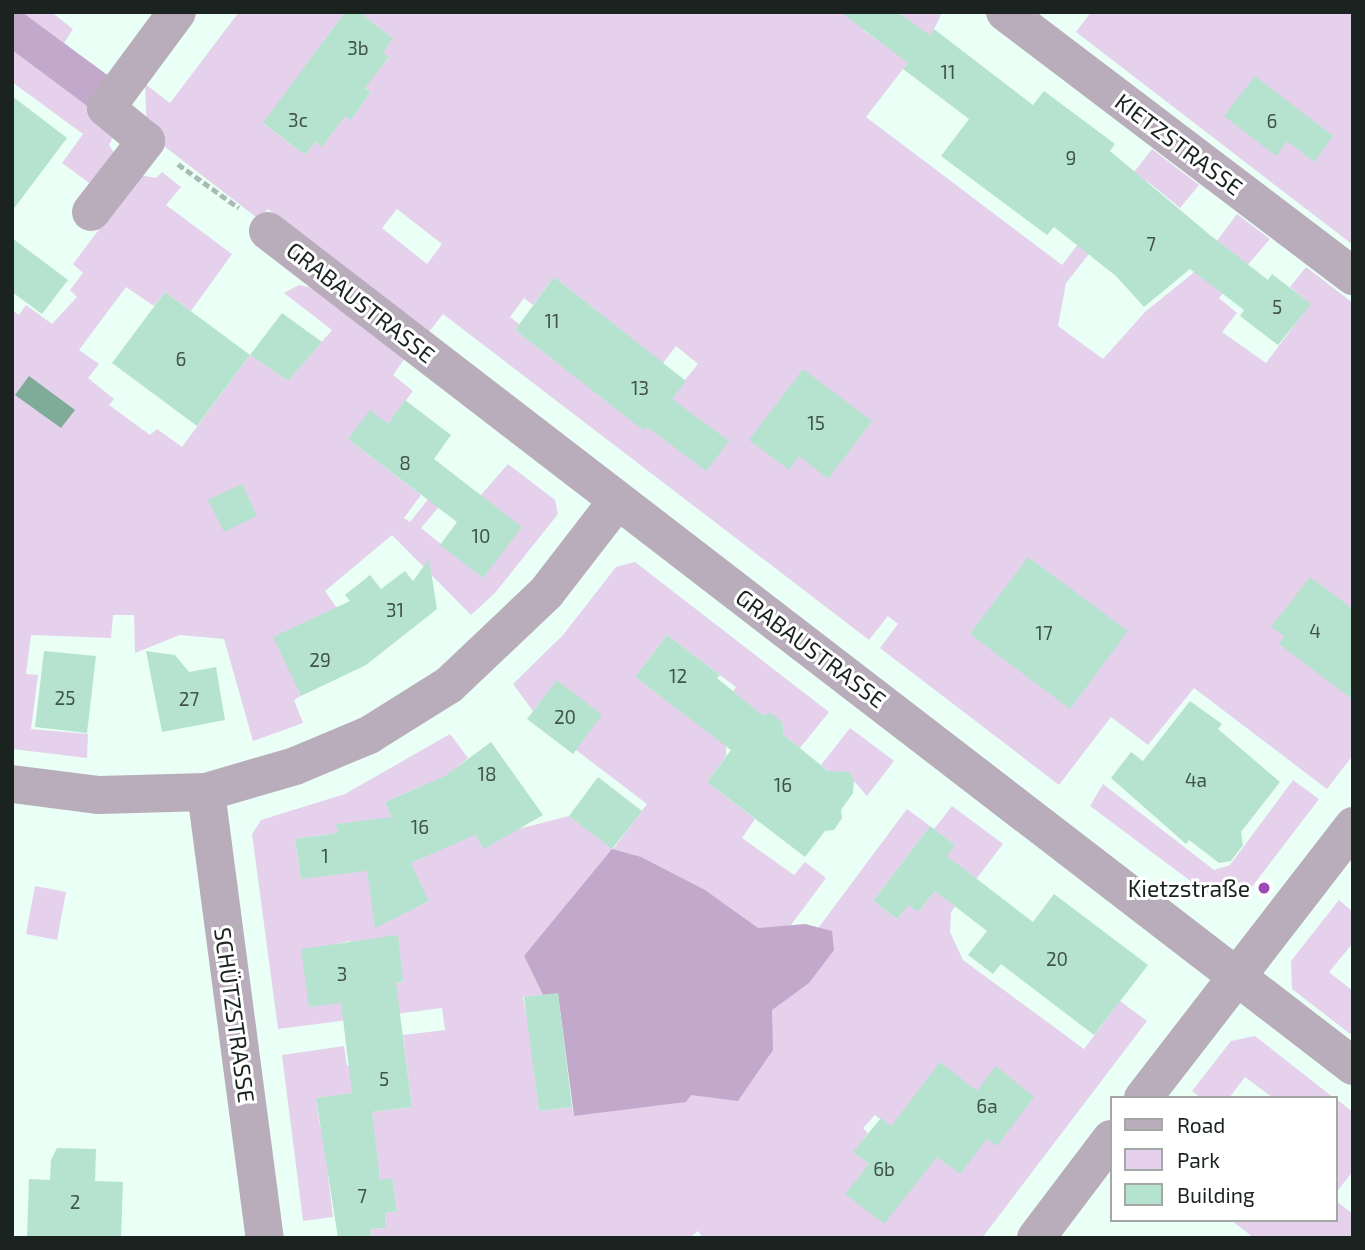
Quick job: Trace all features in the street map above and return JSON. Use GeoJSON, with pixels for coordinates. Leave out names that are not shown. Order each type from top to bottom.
{"type":"FeatureCollection","features":[{"type":"Feature","properties":{"kind":"street"},"geometry":{"type":"LineString","coordinates":[[91,212],[146,141],[106,108],[177,12]]}},
{"type":"Feature","properties":{"kind":"street","name":"KIETZSTRASSE"},"geometry":{"type":"LineString","coordinates":[[1006,12],[1353,276]]}},
{"type":"Feature","properties":{"kind":"street","name":"GRABAUSTRASSE"},"geometry":{"type":"LineString","coordinates":[[268,231],[617,501],[1040,822],[1235,977],[1353,1066]]}},
{"type":"Feature","properties":{"kind":"street"},"geometry":{"type":"LineString","coordinates":[[12,784],[99,795],[206,792],[295,766],[369,735],[449,685],[546,593],[617,501]]}},
{"type":"Feature","properties":{"kind":"street","name":"SCHÜTZSTRASSE"},"geometry":{"type":"LineString","coordinates":[[206,792],[265,1238]]}},
{"type":"Feature","properties":{"kind":"street"},"geometry":{"type":"LineString","coordinates":[[1145,1096],[1353,826]]}},
{"type":"Feature","properties":{"kind":"street"},"geometry":{"type":"LineString","coordinates":[[1036,1238],[1110,1140]]}},
{"type":"Feature","properties":{"kind":"path"},"geometry":{"type":"LineString","coordinates":[[146,141],[268,231]]}},
{"type":"Feature","properties":{"kind":"green space"},"geometry":{"type":"Polygon","coordinates":[[[22,12],[51,12],[73,29],[64,43],[22,12]]]}},
{"type":"Feature","properties":{"kind":"green space"},"geometry":{"type":"Polygon","coordinates":[[[239,12],[345,12],[322,43],[366,75],[376,63],[381,67],[389,58],[383,53],[393,38],[359,12],[867,12],[873,16],[863,30],[880,42],[905,12],[937,12],[941,15],[934,29],[866,117],[1062,265],[1152,149],[1199,185],[1180,208],[1147,181],[1066,283],[1058,326],[1103,359],[1145,312],[1192,274],[1237,214],[1270,239],[1219,298],[1237,313],[1222,332],[1266,363],[1310,304],[1290,287],[1306,267],[1353,303],[1353,755],[1327,789],[1194,688],[1148,745],[1111,717],[1059,785],[880,648],[898,624],[888,616],[869,640],[443,314],[428,333],[268,209],[260,220],[147,133],[145,84],[170,103],[239,12]],[[340,69],[351,120],[371,92],[340,69]],[[291,87],[264,124],[305,155],[315,142],[322,147],[291,87]],[[397,209],[382,228],[427,264],[442,244],[397,209]],[[554,277],[533,305],[524,298],[510,317],[519,324],[515,330],[556,362],[597,311],[554,277]],[[676,346],[663,363],[631,354],[599,396],[644,430],[698,364],[676,346]]]}},
{"type":"Feature","properties":{"kind":"green space"},"geometry":{"type":"Polygon","coordinates":[[[1091,12],[1353,12],[1353,245],[1076,32],[1091,12]]]}},
{"type":"Feature","properties":{"kind":"green space"},"geometry":{"type":"Polygon","coordinates":[[[12,50],[91,109],[88,114],[114,135],[109,145],[116,156],[92,185],[62,163],[83,134],[12,82],[12,50]]]}},
{"type":"Feature","properties":{"kind":"green space"},"geometry":{"type":"Polygon","coordinates":[[[162,172],[181,187],[166,205],[232,254],[191,311],[165,292],[154,306],[126,287],[79,350],[99,364],[88,378],[114,399],[109,405],[150,435],[157,429],[182,447],[250,355],[288,381],[332,330],[284,293],[299,285],[313,288],[405,358],[393,375],[413,391],[388,424],[348,439],[421,495],[404,518],[410,522],[443,480],[454,489],[421,528],[483,578],[480,496],[508,464],[555,500],[558,514],[495,593],[471,615],[392,535],[325,591],[337,608],[274,637],[301,696],[294,700],[303,723],[253,741],[224,639],[180,635],[135,653],[134,615],[113,615],[111,638],[31,635],[26,674],[38,675],[31,729],[88,734],[87,758],[12,749],[12,310],[19,315],[26,305],[52,324],[77,297],[70,290],[83,273],[73,264],[140,175],[156,178],[162,172]]]}},
{"type":"Feature","properties":{"kind":"green space"},"geometry":{"type":"Polygon","coordinates":[[[635,562],[829,712],[800,748],[784,735],[782,722],[771,714],[759,715],[726,747],[726,756],[707,782],[755,819],[742,838],[794,875],[805,862],[826,878],[765,960],[524,956],[543,995],[523,997],[527,1019],[543,1017],[534,1072],[539,1111],[572,1107],[574,1116],[751,1018],[907,809],[930,826],[873,901],[897,919],[909,905],[919,911],[935,891],[926,884],[955,845],[934,829],[952,806],[1003,844],[951,912],[950,932],[963,960],[1084,1049],[1120,1001],[1147,1021],[982,1238],[703,1238],[698,1231],[689,1238],[371,1238],[370,1229],[386,1228],[385,1213],[397,1211],[392,1179],[380,1180],[379,1169],[328,1176],[333,1217],[303,1221],[282,1055],[344,1046],[347,1066],[357,1065],[360,1092],[316,1098],[320,1127],[373,1120],[372,1112],[412,1107],[403,1035],[445,1030],[442,1008],[278,1029],[252,834],[261,820],[345,794],[450,734],[468,758],[456,768],[460,812],[484,848],[518,829],[569,816],[613,849],[647,804],[576,750],[557,681],[533,711],[513,684],[563,635],[616,567],[635,562]],[[667,635],[635,677],[688,717],[733,692],[736,687],[667,635]],[[424,785],[385,802],[413,862],[427,856],[421,844],[436,809],[424,785]],[[337,824],[338,833],[295,839],[301,879],[354,872],[337,824]],[[414,870],[373,913],[415,908],[429,901],[414,870]],[[349,941],[332,945],[381,985],[403,982],[400,962],[349,941]],[[875,1115],[863,1128],[868,1133],[854,1152],[869,1164],[846,1194],[919,1149],[875,1115]]]}},
{"type":"Feature","properties":{"kind":"green space"},"geometry":{"type":"Polygon","coordinates":[[[850,728],[894,761],[867,796],[846,772],[830,772],[821,765],[850,728]]]}},
{"type":"Feature","properties":{"kind":"green space"},"geometry":{"type":"Polygon","coordinates":[[[1293,780],[1319,799],[1245,896],[1212,897],[1090,806],[1103,784],[1214,870],[1230,865],[1293,780]]]}},
{"type":"Feature","properties":{"kind":"green space"},"geometry":{"type":"Polygon","coordinates":[[[35,886],[66,892],[57,940],[26,934],[35,886]]]}},
{"type":"Feature","properties":{"kind":"green space"},"geometry":{"type":"Polygon","coordinates":[[[1339,900],[1353,912],[1353,943],[1329,972],[1353,991],[1353,1036],[1292,989],[1291,961],[1339,900]]]}},
{"type":"Feature","properties":{"kind":"green space"},"geometry":{"type":"Polygon","coordinates":[[[1255,1036],[1331,1096],[1270,1096],[1245,1077],[1231,1096],[1198,1096],[1192,1091],[1231,1041],[1255,1036]]]}},
{"type":"Feature","properties":{"kind":"green space"},"geometry":{"type":"Polygon","coordinates":[[[1337,1100],[1353,1112],[1353,1171],[1337,1191],[1337,1100]]]}},
{"type":"Feature","properties":{"kind":"green space"},"geometry":{"type":"Polygon","coordinates":[[[1337,1202],[1353,1214],[1353,1238],[1254,1238],[1234,1222],[1337,1222],[1337,1202]]]}},
{"type":"Feature","properties":{"kind":"shaded area"},"geometry":{"type":"Polygon","coordinates":[[[12,12],[22,12],[114,80],[91,109],[12,50],[12,12]]]}},
{"type":"Feature","properties":{"kind":"shaded area"},"geometry":{"type":"Polygon","coordinates":[[[29,376],[75,410],[61,428],[15,395],[29,376]]]}},
{"type":"Feature","properties":{"kind":"shaded area"},"geometry":{"type":"Polygon","coordinates":[[[612,849],[641,857],[705,890],[758,928],[805,924],[832,931],[834,950],[809,983],[772,1010],[773,1050],[738,1101],[691,1095],[686,1102],[574,1116],[558,994],[543,995],[524,956],[612,849]]]}},
{"type":"Feature","properties":{"kind":"building"},"geometry":{"type":"Polygon","coordinates":[[[345,12],[359,12],[393,38],[383,53],[389,57],[365,88],[371,92],[351,120],[345,116],[322,147],[315,142],[305,155],[263,123],[345,12]]]}},
{"type":"Feature","properties":{"kind":"building"},"geometry":{"type":"Polygon","coordinates":[[[840,12],[898,12],[929,35],[934,29],[1033,105],[1044,91],[1115,144],[1110,151],[1210,235],[1268,280],[1272,274],[1311,304],[1278,345],[1240,316],[1244,310],[1190,269],[1144,307],[1116,276],[1054,227],[1047,235],[941,156],[969,119],[903,69],[908,63],[840,12]]]}},
{"type":"Feature","properties":{"kind":"building"},"geometry":{"type":"Polygon","coordinates":[[[1255,76],[1333,136],[1314,162],[1287,141],[1276,156],[1224,116],[1255,76]]]}},
{"type":"Feature","properties":{"kind":"building"},"geometry":{"type":"Polygon","coordinates":[[[12,96],[67,138],[12,211],[12,96]]]}},
{"type":"Feature","properties":{"kind":"building"},"geometry":{"type":"Polygon","coordinates":[[[12,238],[68,280],[42,314],[12,292],[12,238]]]}},
{"type":"Feature","properties":{"kind":"building"},"geometry":{"type":"Polygon","coordinates":[[[554,277],[686,381],[672,399],[729,441],[706,471],[647,427],[644,431],[515,330],[554,277]]]}},
{"type":"Feature","properties":{"kind":"building"},"geometry":{"type":"Polygon","coordinates":[[[165,292],[250,355],[197,426],[112,363],[165,292]]]}},
{"type":"Feature","properties":{"kind":"building"},"geometry":{"type":"Polygon","coordinates":[[[282,313],[322,342],[288,381],[250,355],[282,313]]]}},
{"type":"Feature","properties":{"kind":"building"},"geometry":{"type":"Polygon","coordinates":[[[803,369],[872,421],[828,479],[799,456],[789,470],[749,440],[803,369]]]}},
{"type":"Feature","properties":{"kind":"building"},"geometry":{"type":"Polygon","coordinates":[[[405,400],[451,435],[434,459],[522,527],[483,578],[440,545],[457,522],[348,439],[370,410],[388,424],[405,400]]]}},
{"type":"Feature","properties":{"kind":"building"},"geometry":{"type":"Polygon","coordinates":[[[242,484],[257,516],[224,532],[208,500],[242,484]]]}},
{"type":"Feature","properties":{"kind":"building"},"geometry":{"type":"Polygon","coordinates":[[[1028,557],[1128,631],[1070,709],[970,634],[1028,557]]]}},
{"type":"Feature","properties":{"kind":"building"},"geometry":{"type":"Polygon","coordinates":[[[429,559],[437,609],[366,665],[301,696],[273,637],[350,601],[345,595],[370,575],[381,589],[405,571],[413,581],[429,559]]]}},
{"type":"Feature","properties":{"kind":"building"},"geometry":{"type":"Polygon","coordinates":[[[1310,577],[1353,609],[1353,700],[1279,644],[1284,636],[1271,627],[1310,577]]]}},
{"type":"Feature","properties":{"kind":"building"},"geometry":{"type":"Polygon","coordinates":[[[667,635],[720,675],[717,678],[762,715],[771,713],[782,722],[784,735],[828,771],[849,772],[854,780],[853,793],[841,810],[842,818],[834,830],[825,831],[805,857],[707,782],[731,750],[635,677],[667,635]]]}},
{"type":"Feature","properties":{"kind":"building"},"geometry":{"type":"Polygon","coordinates":[[[44,651],[96,656],[87,733],[35,727],[44,651]]]}},
{"type":"Feature","properties":{"kind":"building"},"geometry":{"type":"Polygon","coordinates":[[[146,651],[175,655],[189,672],[216,667],[225,720],[162,732],[146,651]]]}},
{"type":"Feature","properties":{"kind":"building"},"geometry":{"type":"Polygon","coordinates":[[[557,680],[602,715],[573,754],[527,719],[557,680]]]}},
{"type":"Feature","properties":{"kind":"building"},"geometry":{"type":"Polygon","coordinates":[[[1190,701],[1222,724],[1218,729],[1280,782],[1241,832],[1243,845],[1231,861],[1219,863],[1189,840],[1186,844],[1111,778],[1131,752],[1143,761],[1190,701]]]}},
{"type":"Feature","properties":{"kind":"building"},"geometry":{"type":"Polygon","coordinates":[[[491,742],[543,815],[484,849],[475,835],[411,863],[429,901],[375,928],[367,871],[301,879],[295,839],[338,833],[336,824],[392,817],[385,802],[445,776],[491,742]]]}},
{"type":"Feature","properties":{"kind":"building"},"geometry":{"type":"Polygon","coordinates":[[[598,777],[642,811],[612,849],[569,816],[598,777]]]}},
{"type":"Feature","properties":{"kind":"building"},"geometry":{"type":"Polygon","coordinates":[[[930,826],[955,845],[947,856],[1033,922],[1054,894],[1148,965],[1094,1035],[1001,964],[993,974],[968,955],[987,931],[935,891],[918,912],[909,905],[897,919],[873,901],[930,826]]]}},
{"type":"Feature","properties":{"kind":"building"},"geometry":{"type":"Polygon","coordinates":[[[398,935],[403,982],[396,983],[412,1107],[372,1112],[380,1180],[392,1178],[397,1211],[385,1213],[386,1228],[370,1229],[371,1238],[338,1238],[316,1098],[352,1093],[341,1003],[309,1007],[301,949],[398,935]]]}},
{"type":"Feature","properties":{"kind":"building"},"geometry":{"type":"Polygon","coordinates":[[[558,993],[572,1107],[539,1111],[524,997],[558,993]]]}},
{"type":"Feature","properties":{"kind":"building"},"geometry":{"type":"Polygon","coordinates":[[[940,1062],[977,1091],[996,1066],[1034,1097],[997,1146],[987,1139],[960,1174],[937,1157],[884,1224],[845,1194],[869,1164],[853,1152],[881,1118],[891,1126],[940,1062]]]}},
{"type":"Feature","properties":{"kind":"building"},"geometry":{"type":"Polygon","coordinates":[[[57,1148],[96,1149],[95,1181],[123,1182],[121,1238],[27,1238],[29,1179],[50,1180],[51,1160],[57,1148]]]}},
{"type":"Feature","properties":{"kind":"place","name":"Kietzstraße"},"geometry":{"type":"Point","coordinates":[1264,888]}}]}
